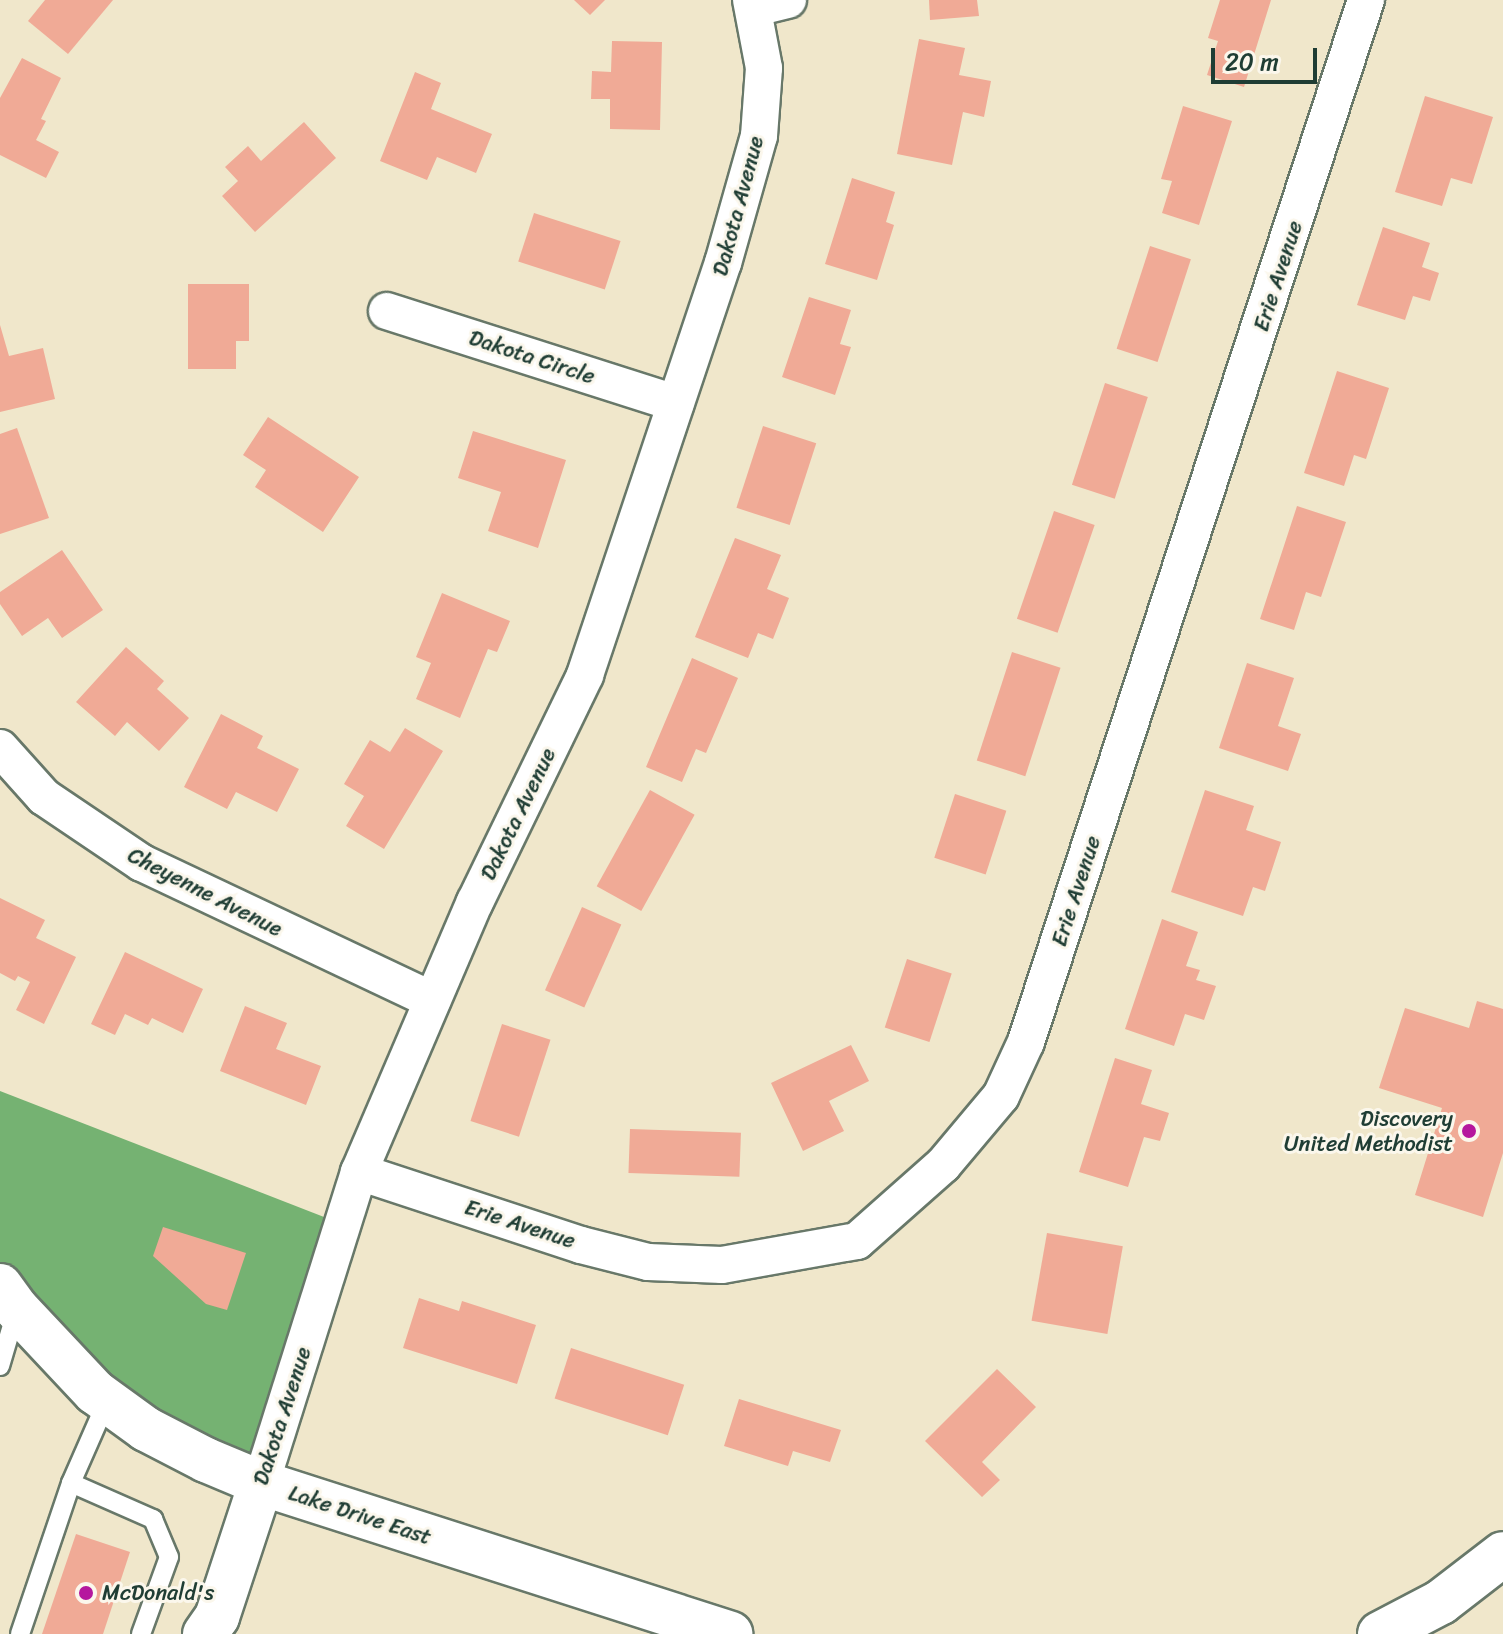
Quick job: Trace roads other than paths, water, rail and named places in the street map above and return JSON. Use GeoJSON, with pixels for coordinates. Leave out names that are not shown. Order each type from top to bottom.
{"type":"FeatureCollection","features":[{"type":"Feature","properties":{"kind":"street","name":"Erie Avenue"},"geometry":{"type":"LineString","coordinates":[[359,1172],[581,1245],[648,1262],[722,1265],[857,1241],[943,1165],[1001,1096],[1026,1042],[1366,0]]}},
{"type":"Feature","properties":{"kind":"street","name":"Dakota Avenue"},"geometry":{"type":"LineString","coordinates":[[214,1628],[359,1172],[475,902],[585,675],[723,263],[759,136],[765,3]]}},
{"type":"Feature","properties":{"kind":"street","name":"Dakota Circle"},"geometry":{"type":"LineString","coordinates":[[387,311],[676,403]]}},
{"type":"Feature","properties":{"kind":"street","name":"Cheyenne Avenue"},"geometry":{"type":"LineString","coordinates":[[0,748],[44,797],[142,863],[432,1000]]}},
{"type":"Feature","properties":{"kind":"street","name":"Lake Drive East"},"geometry":{"type":"LineString","coordinates":[[6,1318],[107,1401],[158,1435],[261,1483],[660,1623],[730,1634]]}},
{"type":"Feature","properties":{"kind":"street"},"geometry":{"type":"LineString","coordinates":[[1380,1634],[1441,1602],[1503,1554]]}},
{"type":"Feature","properties":{"kind":"lane"},"geometry":{"type":"LineString","coordinates":[[0,1366],[6,1318]]}},
{"type":"Feature","properties":{"kind":"lane"},"geometry":{"type":"LineString","coordinates":[[20,1634],[71,1483],[107,1401]]}},
{"type":"Feature","properties":{"kind":"lane"},"geometry":{"type":"LineString","coordinates":[[71,1483],[153,1519],[169,1557],[141,1634]]}},
{"type":"Feature","properties":{"kind":"place","name":"Discovery United Methodist"},"geometry":{"type":"Point","coordinates":[1469,1131]}},
{"type":"Feature","properties":{"kind":"place","name":"McDonald's"},"geometry":{"type":"Point","coordinates":[86,1593]}}]}
